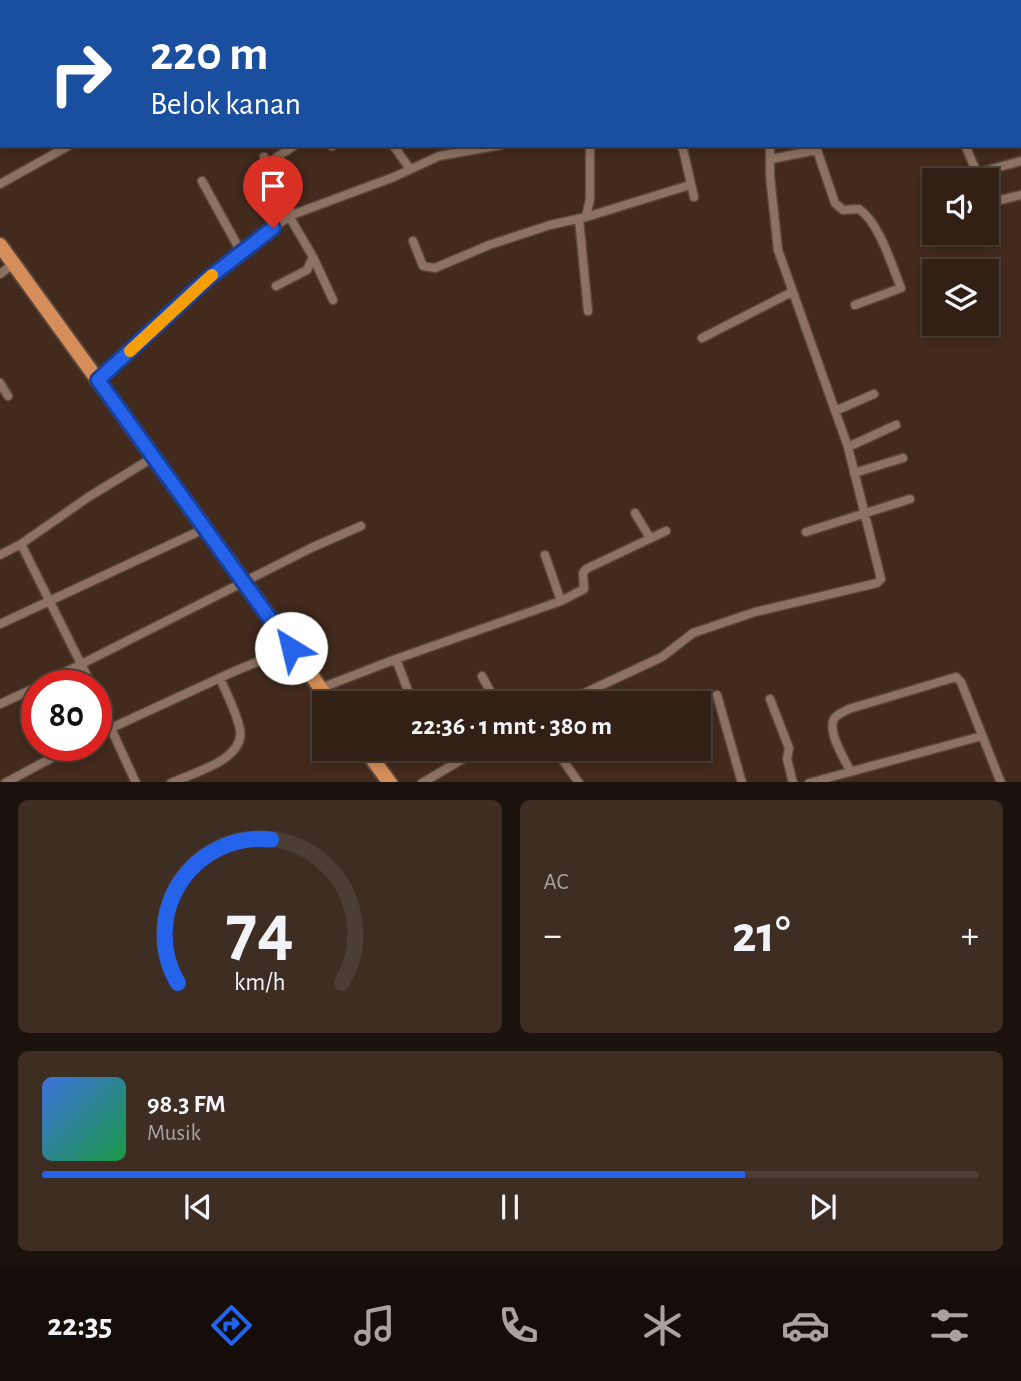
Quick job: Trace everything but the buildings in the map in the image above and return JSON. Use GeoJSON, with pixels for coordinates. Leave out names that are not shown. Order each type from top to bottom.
{"type":"FeatureCollection","features":[{"type":"Feature","properties":{"kind":"highway"},"geometry":{"type":"LineString","coordinates":[[0,245],[323,691]]}},
{"type":"Feature","properties":{"kind":"highway"},"geometry":{"type":"LineString","coordinates":[[374,761],[390,782]]}},
{"type":"Feature","properties":{"kind":"street"},"geometry":{"type":"LineString","coordinates":[[0,184],[66,147]]}},
{"type":"Feature","properties":{"kind":"street"},"geometry":{"type":"LineString","coordinates":[[291,147],[266,161],[333,300]]}},
{"type":"Feature","properties":{"kind":"street"},"geometry":{"type":"LineString","coordinates":[[394,147],[410,169]]}},
{"type":"Feature","properties":{"kind":"street"},"geometry":{"type":"LineString","coordinates":[[98,380],[205,281],[291,215],[410,169],[448,150],[480,147]]}},
{"type":"Feature","properties":{"kind":"street"},"geometry":{"type":"LineString","coordinates":[[588,311],[583,218],[590,199],[590,147]]}},
{"type":"Feature","properties":{"kind":"street"},"geometry":{"type":"LineString","coordinates":[[682,147],[694,197]]}},
{"type":"Feature","properties":{"kind":"street"},"geometry":{"type":"LineString","coordinates":[[589,691],[662,657],[694,633],[755,612],[877,583],[881,577],[848,447],[778,250],[770,176],[770,147]]}},
{"type":"Feature","properties":{"kind":"street"},"geometry":{"type":"LineString","coordinates":[[966,147],[974,168]]}},
{"type":"Feature","properties":{"kind":"street"},"geometry":{"type":"LineString","coordinates":[[771,159],[817,150],[835,203],[842,210],[859,209],[870,220],[901,288],[855,305]]}},
{"type":"Feature","properties":{"kind":"street"},"geometry":{"type":"LineString","coordinates":[[999,169],[1021,161]]}},
{"type":"Feature","properties":{"kind":"street"},"geometry":{"type":"LineString","coordinates":[[202,181],[241,252]]}},
{"type":"Feature","properties":{"kind":"street"},"geometry":{"type":"LineString","coordinates":[[413,241],[423,267],[435,268],[489,245],[550,225],[583,218],[690,185]]}},
{"type":"Feature","properties":{"kind":"street"},"geometry":{"type":"LineString","coordinates":[[999,200],[1021,195]]}},
{"type":"Feature","properties":{"kind":"street"},"geometry":{"type":"LineString","coordinates":[[276,286],[307,270],[313,257]]}},
{"type":"Feature","properties":{"kind":"street"},"geometry":{"type":"LineString","coordinates":[[0,274],[13,264]]}},
{"type":"Feature","properties":{"kind":"street"},"geometry":{"type":"LineString","coordinates":[[702,338],[792,292]]}},
{"type":"Feature","properties":{"kind":"street"},"geometry":{"type":"LineString","coordinates":[[0,383],[8,396]]}},
{"type":"Feature","properties":{"kind":"street"},"geometry":{"type":"LineString","coordinates":[[835,411],[874,394]]}},
{"type":"Feature","properties":{"kind":"street"},"geometry":{"type":"LineString","coordinates":[[848,447],[895,425]]}},
{"type":"Feature","properties":{"kind":"street"},"geometry":{"type":"LineString","coordinates":[[0,555],[154,457]]}},
{"type":"Feature","properties":{"kind":"street"},"geometry":{"type":"LineString","coordinates":[[854,473],[903,458]]}},
{"type":"Feature","properties":{"kind":"street"},"geometry":{"type":"LineString","coordinates":[[806,532],[910,499]]}},
{"type":"Feature","properties":{"kind":"street"},"geometry":{"type":"LineString","coordinates":[[635,513],[650,538]]}},
{"type":"Feature","properties":{"kind":"street"},"geometry":{"type":"LineString","coordinates":[[72,670],[244,581],[360,526]]}},
{"type":"Feature","properties":{"kind":"street"},"geometry":{"type":"LineString","coordinates":[[0,624],[206,528]]}},
{"type":"Feature","properties":{"kind":"street"},"geometry":{"type":"LineString","coordinates":[[321,688],[561,601],[584,589],[583,573],[586,569],[666,531]]}},
{"type":"Feature","properties":{"kind":"street"},"geometry":{"type":"LineString","coordinates":[[21,544],[85,670]]}},
{"type":"Feature","properties":{"kind":"street"},"geometry":{"type":"LineString","coordinates":[[544,555],[561,601]]}},
{"type":"Feature","properties":{"kind":"street"},"geometry":{"type":"LineString","coordinates":[[112,728],[291,648]]}},
{"type":"Feature","properties":{"kind":"street"},"geometry":{"type":"LineString","coordinates":[[396,659],[408,691]]}},
{"type":"Feature","properties":{"kind":"street"},"geometry":{"type":"LineString","coordinates":[[482,676],[490,691]]}},
{"type":"Feature","properties":{"kind":"street"},"geometry":{"type":"LineString","coordinates":[[850,770],[841,754],[832,727],[839,714],[958,677],[1001,782]]}},
{"type":"Feature","properties":{"kind":"street"},"geometry":{"type":"LineString","coordinates":[[170,782],[227,758],[239,745],[240,728],[220,678]]}},
{"type":"Feature","properties":{"kind":"street"},"geometry":{"type":"LineString","coordinates":[[0,704],[21,694]]}},
{"type":"Feature","properties":{"kind":"street"},"geometry":{"type":"LineString","coordinates":[[717,695],[742,782]]}},
{"type":"Feature","properties":{"kind":"street"},"geometry":{"type":"LineString","coordinates":[[770,699],[789,748],[787,759],[793,782]]}},
{"type":"Feature","properties":{"kind":"street"},"geometry":{"type":"LineString","coordinates":[[112,730],[136,782]]}},
{"type":"Feature","properties":{"kind":"street"},"geometry":{"type":"LineString","coordinates":[[809,782],[982,736]]}},
{"type":"Feature","properties":{"kind":"street"},"geometry":{"type":"LineString","coordinates":[[5,782],[45,761]]}},
{"type":"Feature","properties":{"kind":"street"},"geometry":{"type":"LineString","coordinates":[[422,782],[459,761]]}},
{"type":"Feature","properties":{"kind":"street"},"geometry":{"type":"LineString","coordinates":[[564,761],[579,782]]}},
{"type":"Feature","properties":{"kind":"slow traffic"},"geometry":{"type":"LineString","coordinates":[[130,351],[212,275]]}},
{"type":"Feature","properties":{"kind":"route"},"geometry":{"type":"LineString","coordinates":[[273,228],[205,281],[98,380],[291,648]]}}]}
